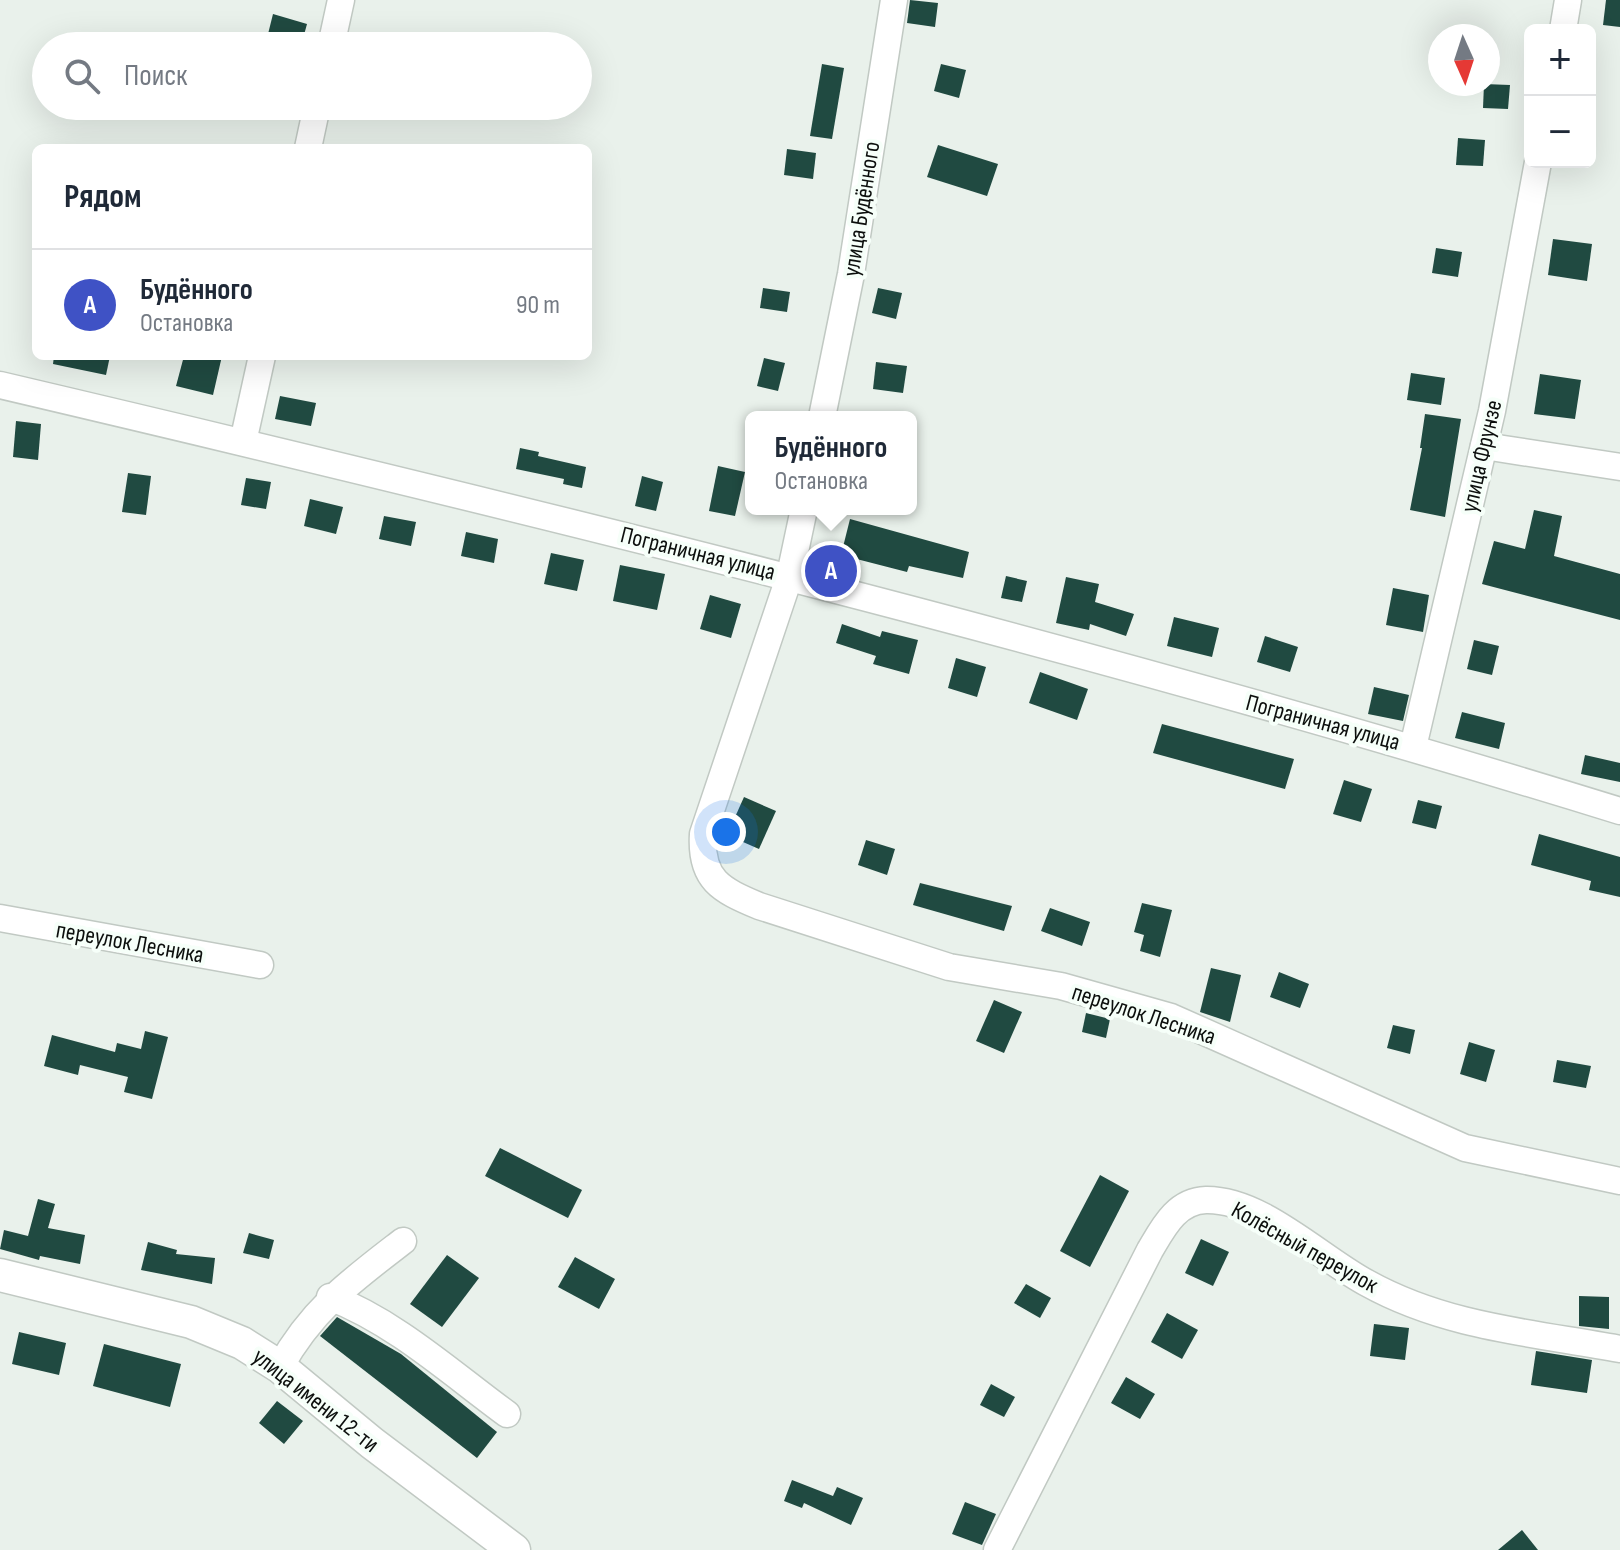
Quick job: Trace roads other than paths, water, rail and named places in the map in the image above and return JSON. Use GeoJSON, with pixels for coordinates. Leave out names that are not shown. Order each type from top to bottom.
{"type":"FeatureCollection","features":[{"type":"Feature","properties":{"kind":"main road","name":"улица имени 12-ти"},"geometry":{"type":"LineString","coordinates":[[0,1275],[191,1322],[242,1343],[280,1367],[372,1443],[514,1550]]}},
{"type":"Feature","properties":{"kind":"street"},"geometry":{"type":"LineString","coordinates":[[334,32],[341,0]]}},
{"type":"Feature","properties":{"kind":"street","name":"улица Будённого"},"geometry":{"type":"LineString","coordinates":[[823,411],[851,274],[894,0]]}},
{"type":"Feature","properties":{"kind":"street"},"geometry":{"type":"LineString","coordinates":[[1564,24],[1568,0]]}},
{"type":"Feature","properties":{"kind":"street"},"geometry":{"type":"LineString","coordinates":[[309,144],[314,120]]}},
{"type":"Feature","properties":{"kind":"street","name":"улица Фрунзе"},"geometry":{"type":"LineString","coordinates":[[1413,747],[1484,446],[1537,168]]}},
{"type":"Feature","properties":{"kind":"street"},"geometry":{"type":"LineString","coordinates":[[243,442],[261,360]]}},
{"type":"Feature","properties":{"kind":"street","name":"Пограничная улица"},"geometry":{"type":"LineString","coordinates":[[0,385],[790,575],[1413,747],[1620,811]]}},
{"type":"Feature","properties":{"kind":"street"},"geometry":{"type":"LineString","coordinates":[[1484,446],[1620,467]]}},
{"type":"Feature","properties":{"kind":"street"},"geometry":{"type":"LineString","coordinates":[[790,575],[803,515]]}},
{"type":"Feature","properties":{"kind":"street","name":"переулок Лесника"},"geometry":{"type":"LineString","coordinates":[[790,575],[703,834],[702,853],[709,876],[730,894],[949,967],[1061,986],[1171,1017],[1465,1148],[1620,1181]]}},
{"type":"Feature","properties":{"kind":"street","name":"переулок Лесника"},"geometry":{"type":"LineString","coordinates":[[0,918],[260,965]]}},
{"type":"Feature","properties":{"kind":"street","name":"Колёсный переулок"},"geometry":{"type":"LineString","coordinates":[[997,1550],[1136,1276],[1170,1217],[1186,1205],[1202,1200],[1245,1207],[1367,1283],[1418,1307],[1498,1330],[1620,1349]]}},
{"type":"Feature","properties":{"kind":"street"},"geometry":{"type":"LineString","coordinates":[[280,1367],[299,1333],[330,1297],[403,1241]]}},
{"type":"Feature","properties":{"kind":"street"},"geometry":{"type":"LineString","coordinates":[[330,1297],[359,1309],[386,1326],[507,1414]]}},
{"type":"Feature","properties":{"kind":"place","name":"Будённого"},"geometry":{"type":"Point","coordinates":[831,571]}}]}
